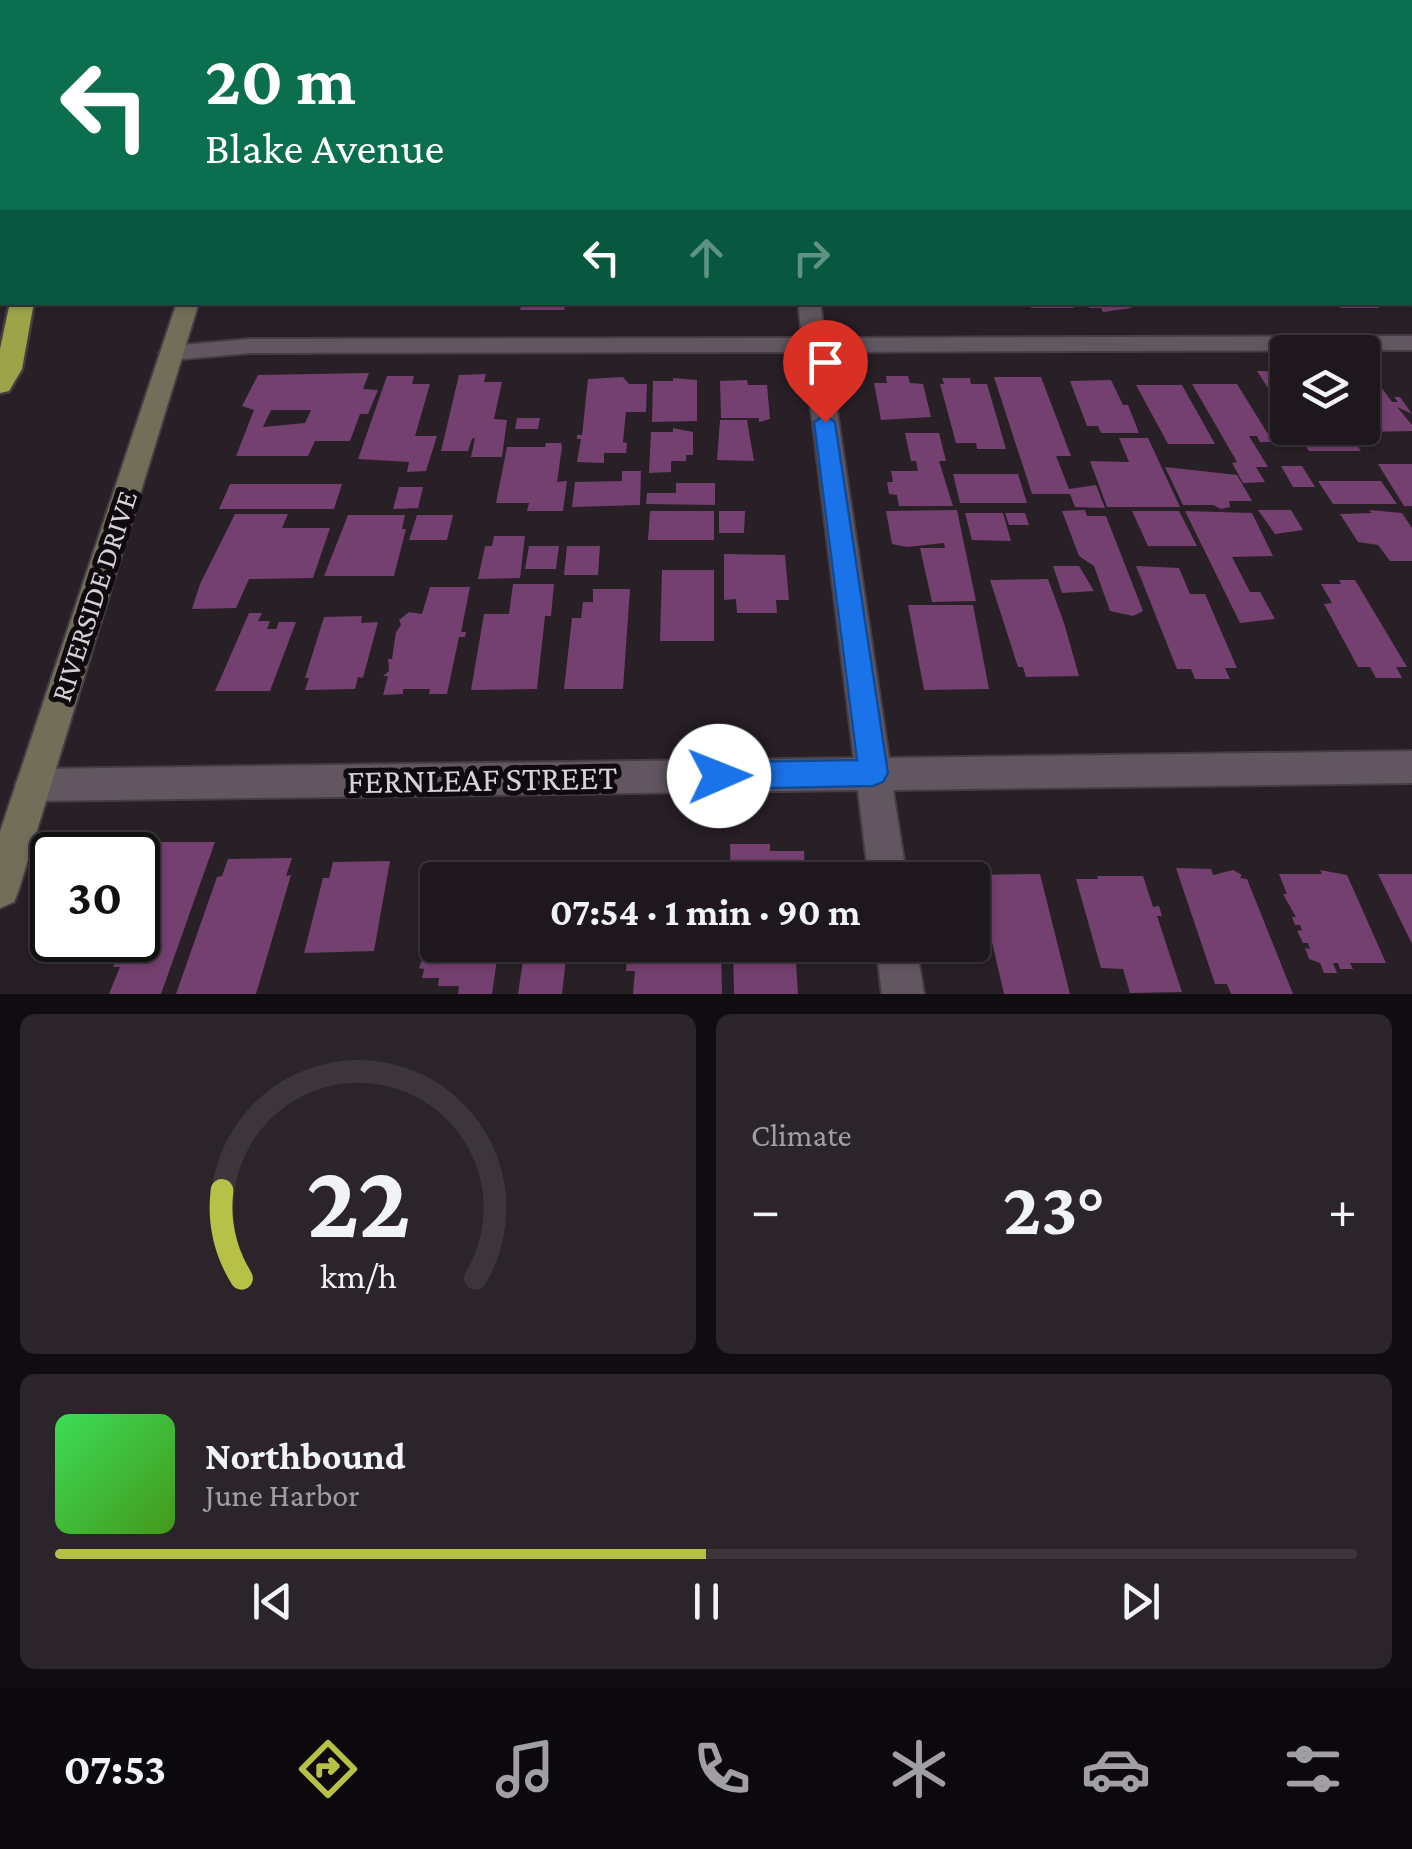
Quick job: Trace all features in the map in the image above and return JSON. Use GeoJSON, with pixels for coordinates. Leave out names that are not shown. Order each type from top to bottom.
{"type":"FeatureCollection","features":[{"type":"Feature","properties":{"kind":"highway"},"geometry":{"type":"LineString","coordinates":[[0,385],[8,369],[21,305]]}},
{"type":"Feature","properties":{"kind":"main road","name":"RIVERSIDE DRIVE"},"geometry":{"type":"LineString","coordinates":[[0,889],[187,305]]}},
{"type":"Feature","properties":{"kind":"street"},"geometry":{"type":"LineString","coordinates":[[808,305],[885,862]]}},
{"type":"Feature","properties":{"kind":"street"},"geometry":{"type":"LineString","coordinates":[[171,353],[250,346],[1412,343]]}},
{"type":"Feature","properties":{"kind":"street","name":"FERNLEAF STREET"},"geometry":{"type":"LineString","coordinates":[[33,785],[1412,767]]}},
{"type":"Feature","properties":{"kind":"street"},"geometry":{"type":"LineString","coordinates":[[898,962],[903,994]]}},
{"type":"Feature","properties":{"kind":"building"},"geometry":{"type":"Polygon","coordinates":[[[521,305],[565,305],[564,310],[520,310],[521,305]]]}},
{"type":"Feature","properties":{"kind":"building"},"geometry":{"type":"Polygon","coordinates":[[[1030,305],[1074,308],[1031,308],[1030,305]]]}},
{"type":"Feature","properties":{"kind":"building"},"geometry":{"type":"Polygon","coordinates":[[[1088,305],[1132,308],[1103,312],[1101,308],[1088,305]]]}},
{"type":"Feature","properties":{"kind":"building"},"geometry":{"type":"Polygon","coordinates":[[[1338,305],[1379,308],[1340,308],[1338,305]]]}},
{"type":"Feature","properties":{"kind":"building"},"geometry":{"type":"Polygon","coordinates":[[[1257,371],[1270,371],[1270,391],[1257,371]]]}},
{"type":"Feature","properties":{"kind":"building"},"geometry":{"type":"Polygon","coordinates":[[[369,373],[363,389],[378,390],[368,414],[360,414],[350,441],[315,441],[308,456],[236,456],[254,410],[242,406],[258,375],[369,373]],[[271,410],[263,427],[305,423],[311,410],[271,410]]]}},
{"type":"Feature","properties":{"kind":"building"},"geometry":{"type":"Polygon","coordinates":[[[486,374],[484,382],[502,382],[494,419],[507,420],[502,457],[471,457],[475,438],[468,451],[441,451],[459,375],[486,374]]]}},
{"type":"Feature","properties":{"kind":"building"},"geometry":{"type":"Polygon","coordinates":[[[387,376],[414,376],[412,384],[430,384],[415,436],[437,436],[426,471],[407,472],[409,462],[358,459],[387,376]]]}},
{"type":"Feature","properties":{"kind":"building"},"geometry":{"type":"Polygon","coordinates":[[[886,376],[908,376],[910,383],[923,384],[931,417],[881,420],[874,383],[887,383],[886,376]]]}},
{"type":"Feature","properties":{"kind":"building"},"geometry":{"type":"Polygon","coordinates":[[[623,377],[629,384],[647,384],[646,412],[626,412],[626,453],[604,453],[604,463],[577,462],[581,439],[577,435],[582,435],[588,379],[623,377]]]}},
{"type":"Feature","properties":{"kind":"building"},"geometry":{"type":"Polygon","coordinates":[[[994,377],[1041,377],[1071,456],[1056,456],[1069,489],[1096,485],[1105,508],[1075,507],[1070,494],[1032,494],[994,377]]]}},
{"type":"Feature","properties":{"kind":"building"},"geometry":{"type":"Polygon","coordinates":[[[942,378],[970,378],[971,384],[987,384],[1006,449],[977,449],[976,443],[956,443],[940,384],[944,384],[942,378]]]}},
{"type":"Feature","properties":{"kind":"building"},"geometry":{"type":"Polygon","coordinates":[[[697,380],[697,421],[652,422],[653,381],[697,380]]]}},
{"type":"Feature","properties":{"kind":"building"},"geometry":{"type":"Polygon","coordinates":[[[747,380],[748,385],[767,385],[770,419],[759,422],[759,418],[721,418],[720,381],[747,380]]]}},
{"type":"Feature","properties":{"kind":"building"},"geometry":{"type":"Polygon","coordinates":[[[1111,380],[1123,405],[1128,405],[1139,433],[1101,433],[1098,426],[1087,426],[1070,381],[1111,380]]]}},
{"type":"Feature","properties":{"kind":"building"},"geometry":{"type":"Polygon","coordinates":[[[1192,384],[1237,384],[1270,437],[1270,442],[1260,442],[1257,436],[1249,436],[1268,467],[1256,467],[1265,482],[1243,483],[1232,463],[1237,462],[1192,384]]]}},
{"type":"Feature","properties":{"kind":"building"},"geometry":{"type":"Polygon","coordinates":[[[1136,385],[1182,385],[1215,444],[1168,444],[1136,385]]]}},
{"type":"Feature","properties":{"kind":"building"},"geometry":{"type":"Polygon","coordinates":[[[1380,385],[1392,402],[1398,402],[1394,397],[1400,397],[1412,414],[1397,407],[1412,425],[1412,431],[1380,432],[1380,385]]]}},
{"type":"Feature","properties":{"kind":"building"},"geometry":{"type":"Polygon","coordinates":[[[517,418],[540,418],[538,429],[515,429],[517,418]]]}},
{"type":"Feature","properties":{"kind":"building"},"geometry":{"type":"Polygon","coordinates":[[[720,420],[747,420],[754,461],[717,460],[720,420]]]}},
{"type":"Feature","properties":{"kind":"building"},"geometry":{"type":"Polygon","coordinates":[[[673,428],[693,432],[693,455],[686,455],[686,461],[671,461],[671,472],[649,473],[651,432],[673,432],[673,428]]]}},
{"type":"Feature","properties":{"kind":"building"},"geometry":{"type":"Polygon","coordinates":[[[905,433],[939,433],[946,461],[939,461],[953,506],[899,506],[897,495],[889,494],[887,482],[893,482],[891,471],[918,471],[916,461],[911,461],[905,433]]]}},
{"type":"Feature","properties":{"kind":"building"},"geometry":{"type":"Polygon","coordinates":[[[1119,438],[1148,438],[1180,507],[1107,507],[1090,461],[1129,462],[1119,438]]]}},
{"type":"Feature","properties":{"kind":"building"},"geometry":{"type":"Polygon","coordinates":[[[546,443],[561,443],[562,447],[557,482],[567,481],[563,511],[527,511],[529,503],[496,503],[507,447],[545,447],[546,443]]]}},
{"type":"Feature","properties":{"kind":"building"},"geometry":{"type":"Polygon","coordinates":[[[1305,445],[1357,445],[1361,451],[1309,451],[1305,445]]]}},
{"type":"Feature","properties":{"kind":"building"},"geometry":{"type":"Polygon","coordinates":[[[1378,464],[1412,464],[1412,506],[1404,506],[1378,464]]]}},
{"type":"Feature","properties":{"kind":"building"},"geometry":{"type":"Polygon","coordinates":[[[1281,466],[1302,466],[1315,487],[1293,487],[1281,466]]]}},
{"type":"Feature","properties":{"kind":"building"},"geometry":{"type":"Polygon","coordinates":[[[1165,467],[1237,475],[1252,501],[1229,501],[1230,507],[1221,509],[1213,505],[1183,505],[1165,467]]]}},
{"type":"Feature","properties":{"kind":"building"},"geometry":{"type":"Polygon","coordinates":[[[622,471],[641,471],[640,505],[572,507],[575,482],[622,481],[622,471]]]}},
{"type":"Feature","properties":{"kind":"building"},"geometry":{"type":"Polygon","coordinates":[[[953,474],[1018,474],[1027,503],[960,503],[953,474]]]}},
{"type":"Feature","properties":{"kind":"building"},"geometry":{"type":"Polygon","coordinates":[[[1318,481],[1381,481],[1397,504],[1333,504],[1318,481]]]}},
{"type":"Feature","properties":{"kind":"building"},"geometry":{"type":"Polygon","coordinates":[[[676,483],[715,483],[715,505],[646,504],[647,493],[676,493],[676,483]]]}},
{"type":"Feature","properties":{"kind":"building"},"geometry":{"type":"Polygon","coordinates":[[[230,484],[342,484],[334,509],[219,509],[230,484]]]}},
{"type":"Feature","properties":{"kind":"building"},"geometry":{"type":"Polygon","coordinates":[[[399,487],[423,487],[418,508],[393,509],[399,487]]]}},
{"type":"Feature","properties":{"kind":"building"},"geometry":{"type":"Polygon","coordinates":[[[957,510],[976,601],[932,602],[920,548],[945,548],[944,543],[907,547],[892,544],[886,511],[957,510]]]}},
{"type":"Feature","properties":{"kind":"building"},"geometry":{"type":"Polygon","coordinates":[[[1085,510],[1087,516],[1106,516],[1143,611],[1133,616],[1110,611],[1094,566],[1079,556],[1062,511],[1085,510]]]}},
{"type":"Feature","properties":{"kind":"building"},"geometry":{"type":"Polygon","coordinates":[[[1258,510],[1291,510],[1303,530],[1275,534],[1258,510]]]}},
{"type":"Feature","properties":{"kind":"building"},"geometry":{"type":"Polygon","coordinates":[[[1369,510],[1402,513],[1412,528],[1412,561],[1390,561],[1378,545],[1358,542],[1340,514],[1372,513],[1369,510]]]}},
{"type":"Feature","properties":{"kind":"building"},"geometry":{"type":"Polygon","coordinates":[[[650,511],[714,511],[714,540],[648,540],[650,511]]]}},
{"type":"Feature","properties":{"kind":"building"},"geometry":{"type":"Polygon","coordinates":[[[719,511],[745,511],[744,533],[719,533],[719,511]]]}},
{"type":"Feature","properties":{"kind":"building"},"geometry":{"type":"Polygon","coordinates":[[[1132,511],[1179,511],[1197,546],[1148,546],[1132,511]]]}},
{"type":"Feature","properties":{"kind":"building"},"geometry":{"type":"Polygon","coordinates":[[[1185,511],[1252,513],[1273,556],[1232,557],[1250,592],[1260,592],[1275,619],[1240,623],[1185,511]]]}},
{"type":"Feature","properties":{"kind":"building"},"geometry":{"type":"Polygon","coordinates":[[[965,513],[1003,513],[1011,541],[972,540],[965,513]]]}},
{"type":"Feature","properties":{"kind":"building"},"geometry":{"type":"Polygon","coordinates":[[[1005,513],[1025,513],[1029,525],[1009,525],[1005,513]]]}},
{"type":"Feature","properties":{"kind":"building"},"geometry":{"type":"Polygon","coordinates":[[[235,514],[288,514],[282,528],[330,528],[313,578],[249,579],[236,608],[192,609],[200,584],[235,514]]]}},
{"type":"Feature","properties":{"kind":"building"},"geometry":{"type":"Polygon","coordinates":[[[348,515],[405,515],[402,529],[406,529],[394,576],[324,576],[348,515]]]}},
{"type":"Feature","properties":{"kind":"building"},"geometry":{"type":"Polygon","coordinates":[[[417,515],[453,515],[447,540],[409,540],[417,515]]]}},
{"type":"Feature","properties":{"kind":"building"},"geometry":{"type":"Polygon","coordinates":[[[494,536],[525,536],[520,578],[478,579],[485,546],[492,546],[494,536]]]}},
{"type":"Feature","properties":{"kind":"building"},"geometry":{"type":"Polygon","coordinates":[[[529,546],[559,546],[556,569],[525,569],[529,546]]]}},
{"type":"Feature","properties":{"kind":"building"},"geometry":{"type":"Polygon","coordinates":[[[567,546],[600,546],[598,575],[564,575],[567,546]]]}},
{"type":"Feature","properties":{"kind":"building"},"geometry":{"type":"Polygon","coordinates":[[[724,554],[785,555],[789,600],[776,600],[777,613],[737,613],[736,599],[724,600],[724,554]]]}},
{"type":"Feature","properties":{"kind":"building"},"geometry":{"type":"Polygon","coordinates":[[[1053,566],[1079,566],[1094,591],[1062,593],[1053,566]]]}},
{"type":"Feature","properties":{"kind":"building"},"geometry":{"type":"Polygon","coordinates":[[[1136,566],[1179,568],[1190,594],[1205,594],[1237,668],[1225,668],[1230,679],[1195,679],[1191,669],[1177,669],[1136,566]]]}},
{"type":"Feature","properties":{"kind":"building"},"geometry":{"type":"Polygon","coordinates":[[[662,570],[714,570],[714,641],[660,641],[662,570]]]}},
{"type":"Feature","properties":{"kind":"building"},"geometry":{"type":"Polygon","coordinates":[[[1048,579],[1079,676],[1026,677],[1023,667],[1018,667],[990,580],[1048,579]]]}},
{"type":"Feature","properties":{"kind":"building"},"geometry":{"type":"Polygon","coordinates":[[[1339,580],[1355,580],[1407,667],[1396,667],[1402,678],[1376,678],[1370,667],[1358,667],[1324,604],[1332,603],[1321,584],[1341,584],[1339,580]]]}},
{"type":"Feature","properties":{"kind":"building"},"geometry":{"type":"Polygon","coordinates":[[[513,584],[554,584],[551,616],[545,616],[537,689],[471,690],[484,614],[509,614],[513,584]]]}},
{"type":"Feature","properties":{"kind":"building"},"geometry":{"type":"Polygon","coordinates":[[[430,587],[470,587],[461,632],[466,632],[465,637],[459,637],[447,694],[429,694],[430,689],[403,689],[403,694],[383,695],[388,676],[383,676],[389,671],[388,659],[392,659],[399,620],[409,612],[422,614],[430,587]]]}},
{"type":"Feature","properties":{"kind":"building"},"geometry":{"type":"Polygon","coordinates":[[[593,589],[630,589],[623,689],[564,689],[572,618],[581,618],[583,602],[593,602],[593,589]]]}},
{"type":"Feature","properties":{"kind":"building"},"geometry":{"type":"Polygon","coordinates":[[[908,605],[973,605],[989,689],[924,690],[908,605]]]}},
{"type":"Feature","properties":{"kind":"building"},"geometry":{"type":"Polygon","coordinates":[[[249,613],[262,613],[258,621],[270,621],[267,629],[276,629],[279,622],[296,622],[270,691],[215,691],[249,613]]]}},
{"type":"Feature","properties":{"kind":"building"},"geometry":{"type":"Polygon","coordinates":[[[362,616],[361,623],[378,622],[363,678],[358,677],[355,689],[305,690],[309,678],[305,678],[324,617],[362,616]]]}},
{"type":"Feature","properties":{"kind":"building"},"geometry":{"type":"Polygon","coordinates":[[[160,842],[215,842],[161,994],[109,994],[120,967],[113,967],[115,962],[160,962],[160,842]]]}},
{"type":"Feature","properties":{"kind":"building"},"geometry":{"type":"Polygon","coordinates":[[[730,844],[770,844],[770,851],[804,851],[805,862],[730,862],[730,844]]]}},
{"type":"Feature","properties":{"kind":"building"},"geometry":{"type":"Polygon","coordinates":[[[292,858],[286,876],[291,875],[256,994],[176,994],[217,877],[222,876],[228,859],[292,858]]]}},
{"type":"Feature","properties":{"kind":"building"},"geometry":{"type":"Polygon","coordinates":[[[390,861],[374,951],[304,953],[323,878],[329,878],[333,862],[390,861]]]}},
{"type":"Feature","properties":{"kind":"building"},"geometry":{"type":"Polygon","coordinates":[[[1176,868],[1211,869],[1213,875],[1233,870],[1247,879],[1293,994],[1231,994],[1227,984],[1215,984],[1176,868]]]}},
{"type":"Feature","properties":{"kind":"building"},"geometry":{"type":"Polygon","coordinates":[[[1320,870],[1347,875],[1386,963],[1350,963],[1353,969],[1340,969],[1338,963],[1333,963],[1337,973],[1324,973],[1320,963],[1309,959],[1305,948],[1310,949],[1308,943],[1303,943],[1297,931],[1302,930],[1295,925],[1292,917],[1296,917],[1283,894],[1287,894],[1279,874],[1322,874],[1320,870]]]}},
{"type":"Feature","properties":{"kind":"building"},"geometry":{"type":"Polygon","coordinates":[[[1040,874],[1070,994],[1004,994],[990,942],[990,875],[1040,874]]]}},
{"type":"Feature","properties":{"kind":"building"},"geometry":{"type":"Polygon","coordinates":[[[1378,874],[1412,874],[1412,944],[1378,874]]]}},
{"type":"Feature","properties":{"kind":"building"},"geometry":{"type":"Polygon","coordinates":[[[1097,876],[1143,876],[1153,907],[1159,906],[1162,916],[1157,916],[1182,992],[1130,993],[1123,969],[1101,968],[1076,879],[1098,879],[1097,876]]]}},
{"type":"Feature","properties":{"kind":"building"},"geometry":{"type":"Polygon","coordinates":[[[421,962],[497,962],[492,994],[458,994],[459,986],[438,986],[439,978],[422,978],[424,969],[419,968],[421,962]]]}},
{"type":"Feature","properties":{"kind":"building"},"geometry":{"type":"Polygon","coordinates":[[[523,962],[566,962],[562,994],[518,994],[523,962]]]}},
{"type":"Feature","properties":{"kind":"building"},"geometry":{"type":"Polygon","coordinates":[[[627,962],[721,962],[722,994],[633,994],[635,971],[626,971],[627,962]]]}},
{"type":"Feature","properties":{"kind":"building"},"geometry":{"type":"Polygon","coordinates":[[[733,962],[796,962],[798,994],[734,994],[733,962]]]}},
{"type":"Feature","properties":{"kind":"route"},"geometry":{"type":"LineString","coordinates":[[719,776],[873,773],[825,422]]}}]}
